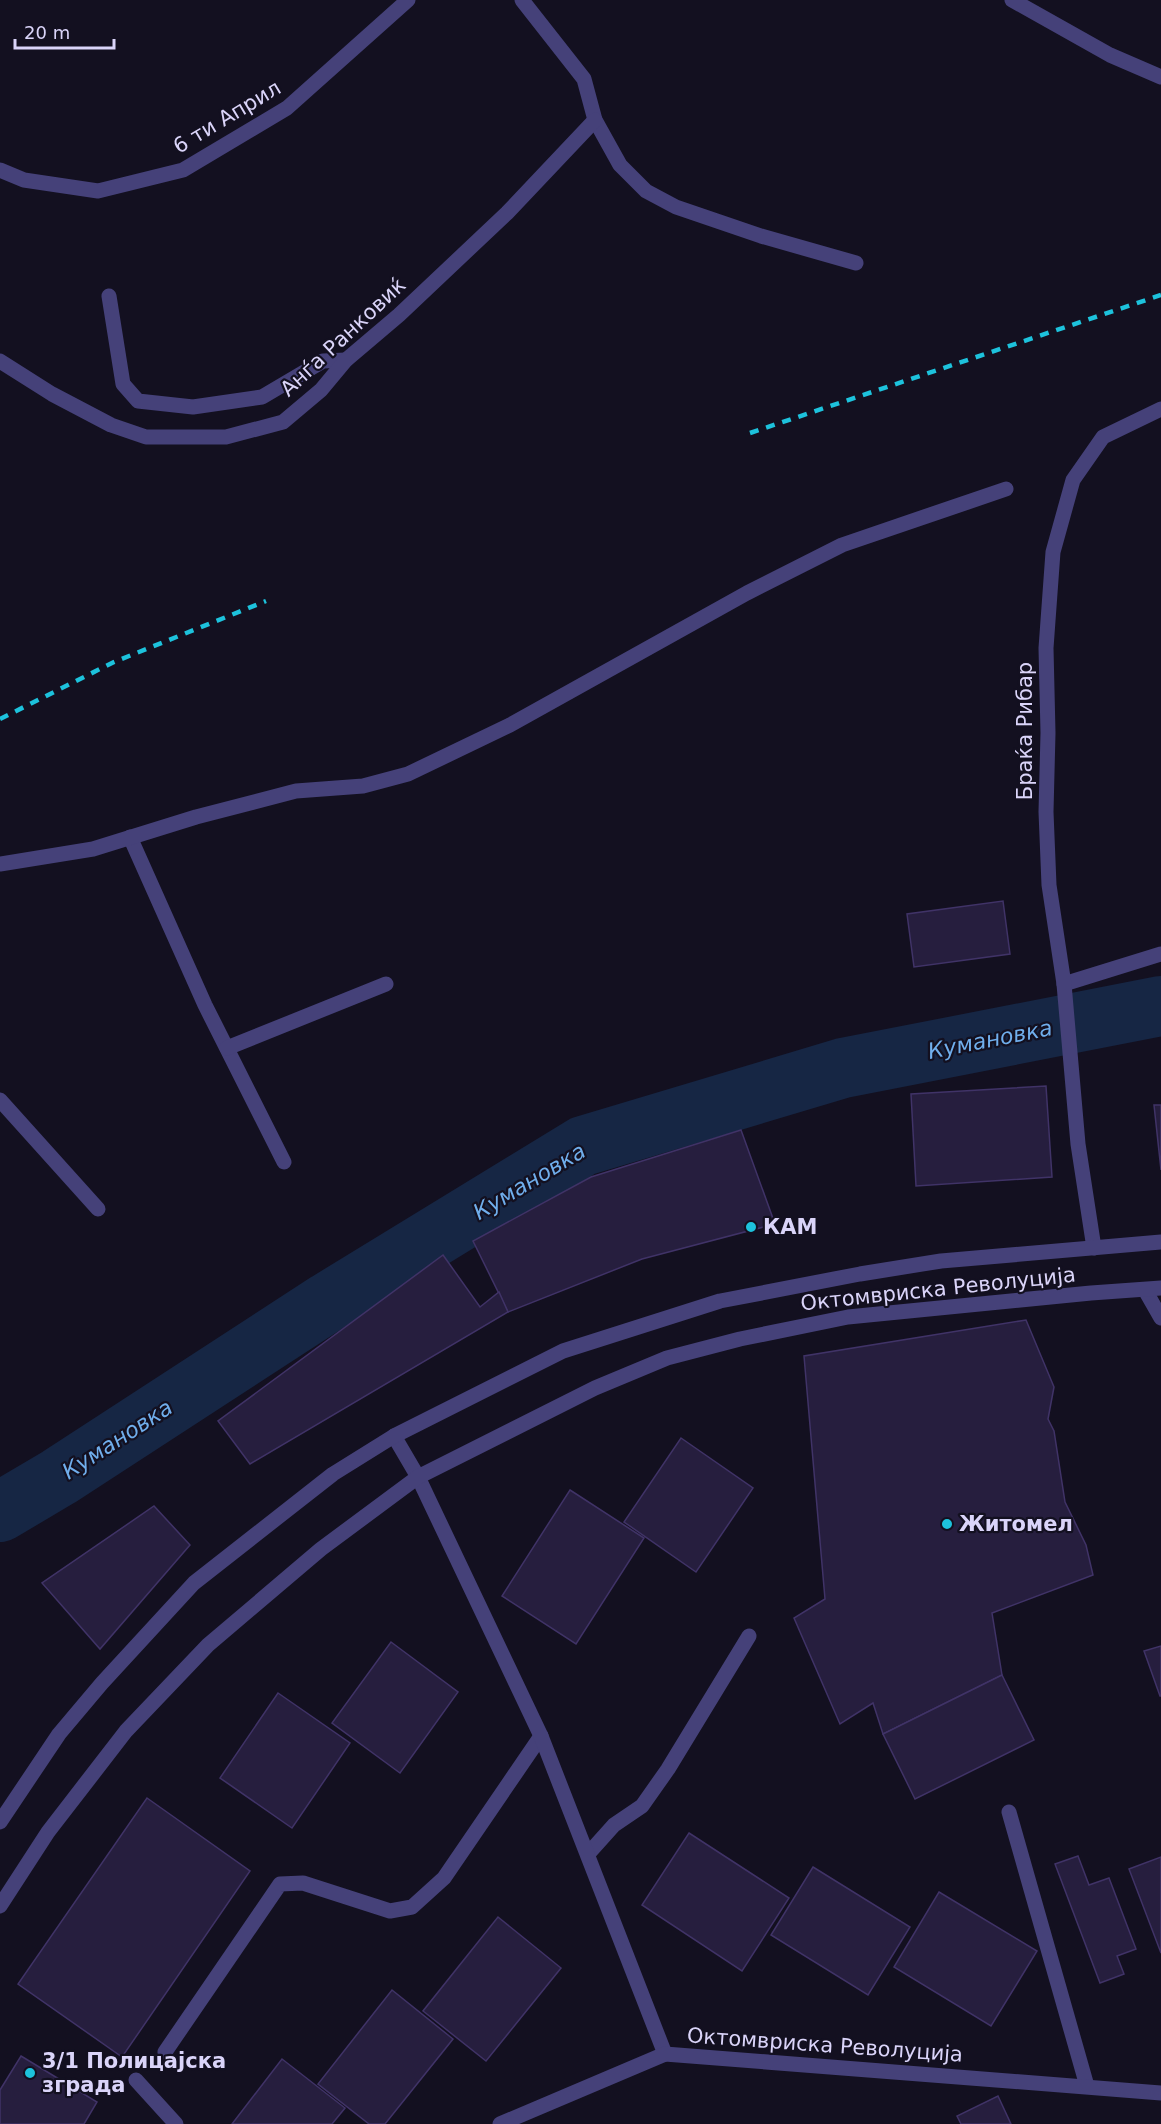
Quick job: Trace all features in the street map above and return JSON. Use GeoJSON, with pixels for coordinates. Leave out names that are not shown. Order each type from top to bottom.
{"type":"FeatureCollection","features":[{"type":"Feature","properties":{"kind":"street","name":"6 ти Април"},"geometry":{"type":"LineString","coordinates":[[0,170],[24,180],[98,191],[183,170],[287,108],[408,0]]}},
{"type":"Feature","properties":{"kind":"street"},"geometry":{"type":"LineString","coordinates":[[522,0],[584,79],[596,120],[620,165],[646,191],[676,207],[761,236],[856,262]]}},
{"type":"Feature","properties":{"kind":"street"},"geometry":{"type":"LineString","coordinates":[[1012,0],[1110,55],[1161,77]]}},
{"type":"Feature","properties":{"kind":"street","name":"Анѓа Ранковиќ"},"geometry":{"type":"LineString","coordinates":[[0,361],[52,394],[101,420],[146,437],[226,436],[283,422],[321,390],[346,360],[399,315],[507,213],[596,120]]}},
{"type":"Feature","properties":{"kind":"street"},"geometry":{"type":"LineString","coordinates":[[109,296],[123,384],[138,401],[193,407],[262,397],[323,361],[346,360]]}},
{"type":"Feature","properties":{"kind":"street","name":"Браќа Рибар"},"geometry":{"type":"LineString","coordinates":[[1094,1248],[1078,1144],[1064,984],[1049,874],[1046,812],[1048,733],[1046,648],[1053,552],[1073,480],[1103,436],[1161,409]]}},
{"type":"Feature","properties":{"kind":"street"},"geometry":{"type":"LineString","coordinates":[[0,864],[93,849],[196,817],[296,791],[363,786],[408,774],[510,725],[747,594],[842,545],[1006,489]]}},
{"type":"Feature","properties":{"kind":"street"},"geometry":{"type":"LineString","coordinates":[[130,837],[205,1005],[284,1162]]}},
{"type":"Feature","properties":{"kind":"street"},"geometry":{"type":"LineString","coordinates":[[1064,984],[1161,954]]}},
{"type":"Feature","properties":{"kind":"street"},"geometry":{"type":"LineString","coordinates":[[227,1048],[386,984]]}},
{"type":"Feature","properties":{"kind":"street"},"geometry":{"type":"LineString","coordinates":[[0,1100],[98,1209]]}},
{"type":"Feature","properties":{"kind":"street","name":"Октомвриска Револуција"},"geometry":{"type":"LineString","coordinates":[[0,1822],[59,1734],[102,1683],[194,1584],[333,1474],[394,1436],[563,1351],[720,1301],[860,1274],[941,1262],[1161,1242]]}},
{"type":"Feature","properties":{"kind":"street","name":"Октомвриска Револуција"},"geometry":{"type":"LineString","coordinates":[[0,1906],[48,1832],[126,1731],[208,1645],[321,1549],[418,1478],[595,1388],[667,1358],[740,1339],[848,1317],[1161,1288]]}},
{"type":"Feature","properties":{"kind":"street"},"geometry":{"type":"LineString","coordinates":[[1145,1290],[1161,1318]]}},
{"type":"Feature","properties":{"kind":"street"},"geometry":{"type":"LineString","coordinates":[[394,1436],[418,1478],[541,1736],[665,2054]]}},
{"type":"Feature","properties":{"kind":"street"},"geometry":{"type":"LineString","coordinates":[[588,1854],[614,1825],[642,1806],[668,1769],[749,1636]]}},
{"type":"Feature","properties":{"kind":"street"},"geometry":{"type":"LineString","coordinates":[[165,2052],[279,1884],[303,1883],[390,1911],[412,1907],[444,1878],[541,1736]]}},
{"type":"Feature","properties":{"kind":"street"},"geometry":{"type":"LineString","coordinates":[[1009,1812],[1087,2086]]}},
{"type":"Feature","properties":{"kind":"street","name":"Октомвриска Револуција"},"geometry":{"type":"LineString","coordinates":[[500,2124],[665,2054],[1161,2093]]}},
{"type":"Feature","properties":{"kind":"street"},"geometry":{"type":"LineString","coordinates":[[136,2080],[176,2124]]}},
{"type":"Feature","properties":{"kind":"building"},"geometry":{"type":"Polygon","coordinates":[[[1003,901],[1010,954],[914,967],[907,914],[1003,901]]]}},
{"type":"Feature","properties":{"kind":"building"},"geometry":{"type":"Polygon","coordinates":[[[1046,1086],[1052,1177],[916,1186],[911,1094],[1046,1086]]]}},
{"type":"Feature","properties":{"kind":"building"},"geometry":{"type":"Polygon","coordinates":[[[1154,1105],[1161,1105],[1161,1170],[1154,1105]]]}},
{"type":"Feature","properties":{"kind":"building"},"geometry":{"type":"Polygon","coordinates":[[[741,1130],[775,1224],[642,1259],[508,1312],[473,1241],[591,1177],[741,1130]]]}},
{"type":"Feature","properties":{"kind":"building"},"geometry":{"type":"Polygon","coordinates":[[[443,1255],[480,1307],[499,1292],[508,1312],[250,1464],[218,1421],[443,1255]]]}},
{"type":"Feature","properties":{"kind":"building","name":"Житомел"},"geometry":{"type":"Polygon","coordinates":[[[1026,1320],[1054,1387],[1048,1419],[1054,1431],[1065,1502],[1086,1545],[1093,1575],[992,1613],[1002,1675],[883,1734],[873,1703],[840,1724],[794,1618],[825,1599],[804,1356],[1026,1320]]]}},
{"type":"Feature","properties":{"kind":"building"},"geometry":{"type":"Polygon","coordinates":[[[681,1438],[753,1488],[696,1572],[624,1522],[681,1438]]]}},
{"type":"Feature","properties":{"kind":"building"},"geometry":{"type":"Polygon","coordinates":[[[570,1490],[644,1538],[576,1644],[502,1596],[570,1490]]]}},
{"type":"Feature","properties":{"kind":"building"},"geometry":{"type":"Polygon","coordinates":[[[154,1506],[190,1545],[100,1649],[42,1583],[154,1506]]]}},
{"type":"Feature","properties":{"kind":"building"},"geometry":{"type":"Polygon","coordinates":[[[391,1642],[458,1692],[400,1773],[332,1723],[391,1642]]]}},
{"type":"Feature","properties":{"kind":"building"},"geometry":{"type":"Polygon","coordinates":[[[1161,1646],[1161,1696],[1160,1696],[1144,1651],[1161,1646]]]}},
{"type":"Feature","properties":{"kind":"building"},"geometry":{"type":"Polygon","coordinates":[[[1002,1675],[1034,1740],[915,1799],[883,1734],[1002,1675]]]}},
{"type":"Feature","properties":{"kind":"building"},"geometry":{"type":"Polygon","coordinates":[[[278,1693],[350,1743],[292,1828],[220,1778],[278,1693]]]}},
{"type":"Feature","properties":{"kind":"building"},"geometry":{"type":"Polygon","coordinates":[[[147,1798],[250,1871],[122,2057],[18,1984],[147,1798]]]}},
{"type":"Feature","properties":{"kind":"building"},"geometry":{"type":"Polygon","coordinates":[[[689,1833],[789,1898],[742,1971],[642,1905],[689,1833]]]}},
{"type":"Feature","properties":{"kind":"building"},"geometry":{"type":"Polygon","coordinates":[[[1078,1856],[1089,1885],[1109,1878],[1136,1949],[1117,1956],[1124,1974],[1100,1983],[1055,1864],[1078,1856]]]}},
{"type":"Feature","properties":{"kind":"building"},"geometry":{"type":"Polygon","coordinates":[[[1161,1857],[1161,1953],[1129,1869],[1161,1857]]]}},
{"type":"Feature","properties":{"kind":"building"},"geometry":{"type":"Polygon","coordinates":[[[813,1867],[910,1927],[868,1995],[771,1935],[813,1867]]]}},
{"type":"Feature","properties":{"kind":"building"},"geometry":{"type":"Polygon","coordinates":[[[939,1892],[1037,1951],[991,2026],[894,1967],[939,1892]]]}},
{"type":"Feature","properties":{"kind":"building"},"geometry":{"type":"Polygon","coordinates":[[[498,1917],[561,1968],[486,2061],[423,2011],[498,1917]]]}},
{"type":"Feature","properties":{"kind":"building"},"geometry":{"type":"Polygon","coordinates":[[[392,1990],[453,2039],[385,2124],[369,2124],[318,2084],[392,1990]]]}},
{"type":"Feature","properties":{"kind":"building","name":"3/1 Полицајска зграда"},"geometry":{"type":"Polygon","coordinates":[[[21,2056],[97,2102],[84,2124],[0,2124],[0,2090],[21,2056]]]}},
{"type":"Feature","properties":{"kind":"building"},"geometry":{"type":"Polygon","coordinates":[[[282,2059],[345,2108],[332,2124],[232,2124],[282,2059]]]}},
{"type":"Feature","properties":{"kind":"building"},"geometry":{"type":"Polygon","coordinates":[[[998,2096],[1011,2124],[961,2124],[957,2116],[998,2096]]]}},
{"type":"Feature","properties":{"kind":"waterway","name":"Кумановка"},"geometry":{"type":"LineString","coordinates":[[0,1512],[59,1477],[328,1302],[583,1146],[843,1068],[1161,1006]]}},
{"type":"Feature","properties":{"kind":"railway"},"geometry":{"type":"LineString","coordinates":[[750,433],[1161,295]]}},
{"type":"Feature","properties":{"kind":"railway"},"geometry":{"type":"LineString","coordinates":[[0,719],[114,662],[266,601]]}},
{"type":"Feature","properties":{"kind":"place","name":"КАМ"},"geometry":{"type":"Point","coordinates":[751,1227]}},
{"type":"Feature","properties":{"kind":"place","name":"Житомел"},"geometry":{"type":"Point","coordinates":[947,1524]}},
{"type":"Feature","properties":{"kind":"place","name":"3/1 Полицајска зграда"},"geometry":{"type":"Point","coordinates":[30,2073]}}]}
